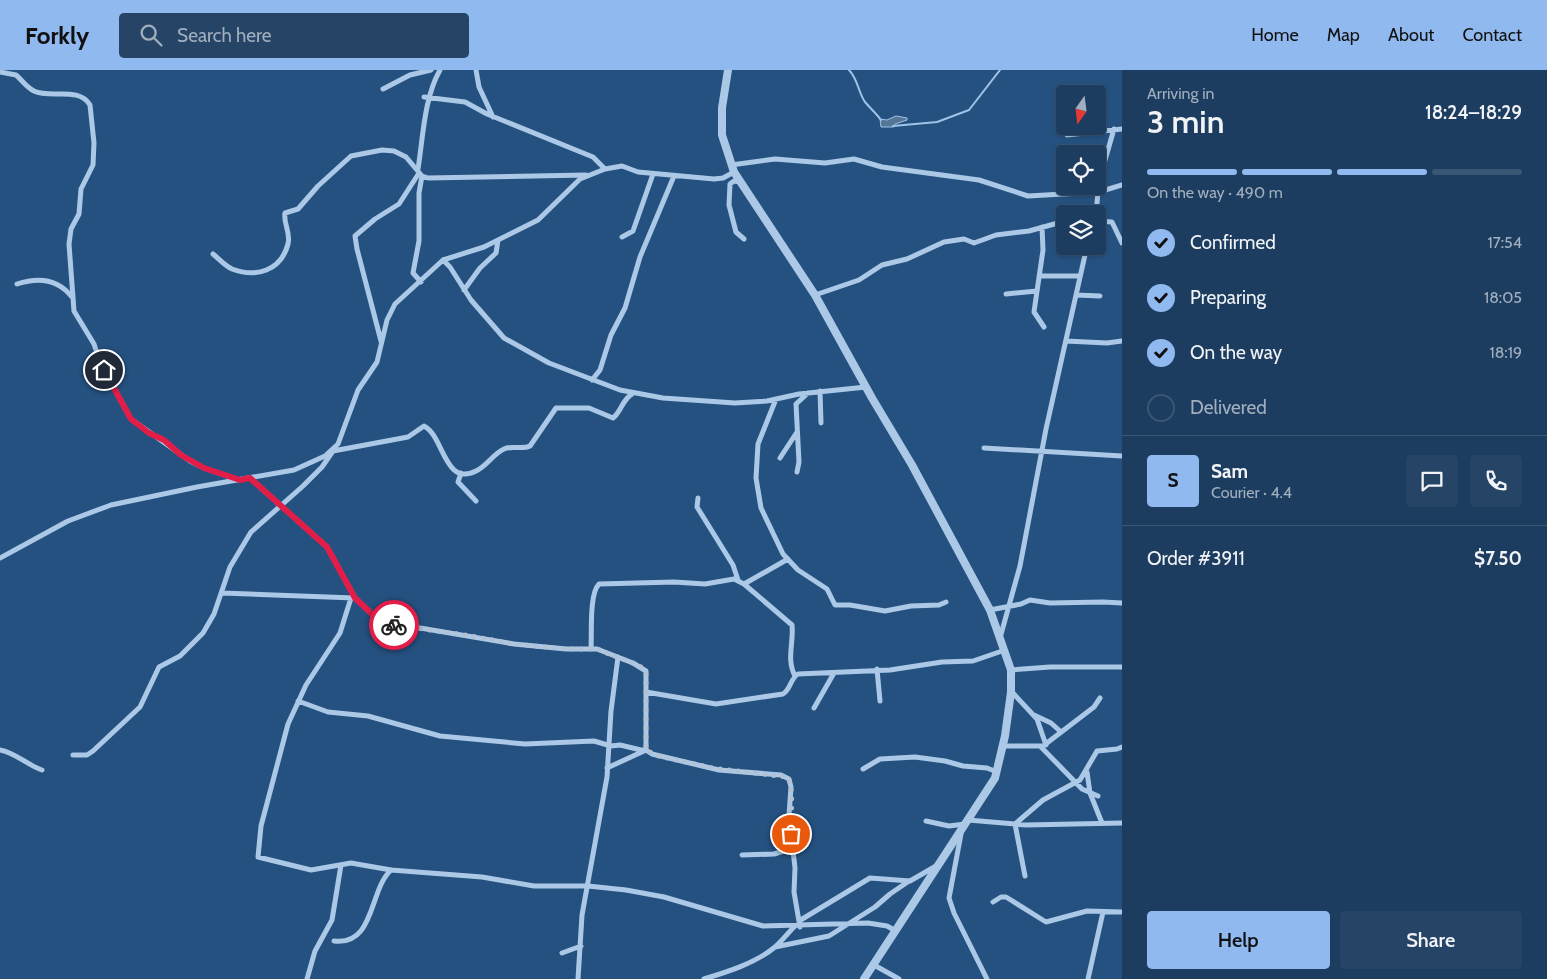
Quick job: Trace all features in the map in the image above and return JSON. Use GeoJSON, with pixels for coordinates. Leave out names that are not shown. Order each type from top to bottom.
{"type":"FeatureCollection","features":[{"type":"Feature","properties":{"kind":"street"},"geometry":{"type":"LineString","coordinates":[[383,89],[408,76],[431,70]]}},
{"type":"Feature","properties":{"kind":"street"},"geometry":{"type":"LineString","coordinates":[[420,282],[413,273],[418,241],[420,173],[430,97],[435,79],[440,70]]}},
{"type":"Feature","properties":{"kind":"street"},"geometry":{"type":"LineString","coordinates":[[476,70],[479,87],[493,117]]}},
{"type":"Feature","properties":{"kind":"street"},"geometry":{"type":"LineString","coordinates":[[728,70],[721,127],[723,142],[733,168],[740,182],[815,295],[912,465],[990,610],[1012,670],[1004,746],[998,772],[864,979]]}},
{"type":"Feature","properties":{"kind":"street"},"geometry":{"type":"LineString","coordinates":[[0,72],[16,74],[28,88],[35,92],[48,95],[74,95],[87,100],[90,105],[93,160],[81,189],[79,214],[70,235],[72,298],[74,311],[94,344],[98,359],[131,419],[190,461],[204,468],[240,480]]}},
{"type":"Feature","properties":{"kind":"street"},"geometry":{"type":"LineString","coordinates":[[424,97],[458,100],[493,117],[593,158],[605,169]]}},
{"type":"Feature","properties":{"kind":"street"},"geometry":{"type":"LineString","coordinates":[[1106,157],[1114,129]]}},
{"type":"Feature","properties":{"kind":"street"},"geometry":{"type":"LineString","coordinates":[[1106,130],[1122,129]]}},
{"type":"Feature","properties":{"kind":"street"},"geometry":{"type":"LineString","coordinates":[[213,254],[228,267],[239,271],[266,272],[272,269],[288,244],[285,213],[298,209],[347,158],[388,150],[406,157],[420,173],[428,178],[588,175]]}},
{"type":"Feature","properties":{"kind":"street"},"geometry":{"type":"LineString","coordinates":[[73,755],[87,755],[93,751],[136,711],[146,696],[159,667],[188,649],[203,633],[214,614],[230,567],[251,532],[322,467],[344,433],[358,390],[377,362],[387,320],[395,304],[443,260],[498,240],[538,220],[580,179],[605,169],[622,166],[653,174],[714,179],[723,178],[733,168],[774,159],[826,163],[854,159],[882,167],[979,180],[1028,196],[1056,194]]}},
{"type":"Feature","properties":{"kind":"street"},"geometry":{"type":"LineString","coordinates":[[382,344],[355,236],[375,219],[398,204],[420,173]]}},
{"type":"Feature","properties":{"kind":"street"},"geometry":{"type":"LineString","coordinates":[[622,236],[633,231],[653,174]]}},
{"type":"Feature","properties":{"kind":"street"},"geometry":{"type":"LineString","coordinates":[[592,380],[600,370],[611,335],[625,308],[640,257],[674,176]]}},
{"type":"Feature","properties":{"kind":"street"},"geometry":{"type":"LineString","coordinates":[[714,179],[730,184],[734,181],[740,182]]}},
{"type":"Feature","properties":{"kind":"street"},"geometry":{"type":"LineString","coordinates":[[730,184],[730,209],[736,232],[744,239]]}},
{"type":"Feature","properties":{"kind":"street"},"geometry":{"type":"LineString","coordinates":[[1106,190],[1122,185]]}},
{"type":"Feature","properties":{"kind":"street"},"geometry":{"type":"LineString","coordinates":[[1106,222],[1112,222],[1122,243]]}},
{"type":"Feature","properties":{"kind":"street"},"geometry":{"type":"LineString","coordinates":[[815,295],[852,282],[882,265],[907,259],[944,242],[964,239],[974,243],[1004,233],[1029,231],[1056,223]]}},
{"type":"Feature","properties":{"kind":"street"},"geometry":{"type":"LineString","coordinates":[[1042,227],[1043,250],[1034,314],[1044,326]]}},
{"type":"Feature","properties":{"kind":"street"},"geometry":{"type":"LineString","coordinates":[[464,290],[480,268],[496,253],[498,240]]}},
{"type":"Feature","properties":{"kind":"street"},"geometry":{"type":"LineString","coordinates":[[1000,638],[1022,559],[1085,255]]}},
{"type":"Feature","properties":{"kind":"street"},"geometry":{"type":"LineString","coordinates":[[443,260],[450,267],[464,290],[504,338],[548,363],[632,394],[700,402],[735,403],[776,399],[809,392],[866,387]]}},
{"type":"Feature","properties":{"kind":"street"},"geometry":{"type":"LineString","coordinates":[[1039,276],[1080,276]]}},
{"type":"Feature","properties":{"kind":"street"},"geometry":{"type":"LineString","coordinates":[[17,284],[30,281],[48,281],[62,286],[72,298]]}},
{"type":"Feature","properties":{"kind":"street"},"geometry":{"type":"LineString","coordinates":[[1006,294],[1037,291]]}},
{"type":"Feature","properties":{"kind":"street"},"geometry":{"type":"LineString","coordinates":[[1076,295],[1100,296]]}},
{"type":"Feature","properties":{"kind":"street"},"geometry":{"type":"LineString","coordinates":[[1066,340],[1107,343],[1122,341]]}},
{"type":"Feature","properties":{"kind":"street"},"geometry":{"type":"LineString","coordinates":[[820,391],[821,423]]}},
{"type":"Feature","properties":{"kind":"street"},"geometry":{"type":"LineString","coordinates":[[797,472],[799,462],[796,404],[809,392]]}},
{"type":"Feature","properties":{"kind":"street"},"geometry":{"type":"LineString","coordinates":[[0,558],[68,521],[111,506],[294,470],[333,451],[408,437],[424,426],[431,432],[451,467],[461,473],[475,472],[505,448],[530,446],[556,408],[589,408],[612,418],[618,414],[625,398],[632,394]]}},
{"type":"Feature","properties":{"kind":"street"},"geometry":{"type":"LineString","coordinates":[[776,399],[758,444],[756,478],[763,516],[778,547],[788,559],[798,570],[827,589],[835,605],[853,605],[885,611],[912,606],[938,605],[946,602]]}},
{"type":"Feature","properties":{"kind":"street"},"geometry":{"type":"LineString","coordinates":[[780,458],[797,432]]}},
{"type":"Feature","properties":{"kind":"street"},"geometry":{"type":"LineString","coordinates":[[984,448],[1122,456]]}},
{"type":"Feature","properties":{"kind":"street"},"geometry":{"type":"LineString","coordinates":[[461,473],[458,482],[476,501]]}},
{"type":"Feature","properties":{"kind":"street"},"geometry":{"type":"LineString","coordinates":[[250,478],[327,547],[353,598],[379,619],[397,626],[466,635],[514,644],[566,649],[591,648],[644,668],[646,750]]}},
{"type":"Feature","properties":{"kind":"street"},"geometry":{"type":"LineString","coordinates":[[698,498],[697,508],[733,565],[738,580],[792,624],[790,658],[791,668],[795,676]]}},
{"type":"Feature","properties":{"kind":"street"},"geometry":{"type":"LineString","coordinates":[[744,584],[788,559]]}},
{"type":"Feature","properties":{"kind":"street"},"geometry":{"type":"LineString","coordinates":[[591,648],[592,608],[595,590],[599,584],[674,582],[706,584],[738,580]]}},
{"type":"Feature","properties":{"kind":"street"},"geometry":{"type":"LineString","coordinates":[[222,593],[353,598]]}},
{"type":"Feature","properties":{"kind":"street"},"geometry":{"type":"LineString","coordinates":[[353,598],[340,633],[316,668],[288,724],[262,826],[258,857],[311,870],[359,864],[391,870],[482,877],[552,888],[588,886],[664,897],[764,926],[878,924],[896,931]]}},
{"type":"Feature","properties":{"kind":"street"},"geometry":{"type":"LineString","coordinates":[[990,610],[1036,600],[1050,604],[1103,602],[1122,604]]}},
{"type":"Feature","properties":{"kind":"street"},"geometry":{"type":"LineString","coordinates":[[795,676],[877,669],[890,670],[942,662],[973,661],[1005,650]]}},
{"type":"Feature","properties":{"kind":"street"},"geometry":{"type":"LineString","coordinates":[[578,979],[582,915],[611,746],[611,711],[618,657]]}},
{"type":"Feature","properties":{"kind":"street"},"geometry":{"type":"LineString","coordinates":[[1012,670],[1050,667],[1121,667]]}},
{"type":"Feature","properties":{"kind":"street"},"geometry":{"type":"LineString","coordinates":[[877,669],[880,701]]}},
{"type":"Feature","properties":{"kind":"street"},"geometry":{"type":"LineString","coordinates":[[814,708],[834,673]]}},
{"type":"Feature","properties":{"kind":"street"},"geometry":{"type":"LineString","coordinates":[[646,692],[721,704],[783,694],[795,676]]}},
{"type":"Feature","properties":{"kind":"street"},"geometry":{"type":"LineString","coordinates":[[1011,691],[1034,715],[1042,728],[1044,746],[1076,783],[1098,796]]}},
{"type":"Feature","properties":{"kind":"street"},"geometry":{"type":"LineString","coordinates":[[1004,746],[1044,746],[1094,707],[1100,698]]}},
{"type":"Feature","properties":{"kind":"street"},"geometry":{"type":"LineString","coordinates":[[298,701],[328,712],[368,716],[440,736],[525,744],[586,740],[611,746],[620,745],[646,750],[658,756],[713,768],[787,777],[791,784],[790,815],[794,892],[798,925]]}},
{"type":"Feature","properties":{"kind":"street"},"geometry":{"type":"LineString","coordinates":[[1034,715],[1051,723],[1061,732]]}},
{"type":"Feature","properties":{"kind":"street"},"geometry":{"type":"LineString","coordinates":[[1015,824],[1043,800],[1076,783],[1086,772],[1097,751],[1120,748]]}},
{"type":"Feature","properties":{"kind":"street"},"geometry":{"type":"LineString","coordinates":[[0,750],[10,753],[30,766],[42,770]]}},
{"type":"Feature","properties":{"kind":"street"},"geometry":{"type":"LineString","coordinates":[[607,768],[646,750]]}},
{"type":"Feature","properties":{"kind":"street"},"geometry":{"type":"LineString","coordinates":[[863,769],[880,759],[915,757],[945,761],[963,766],[987,768],[998,772]]}},
{"type":"Feature","properties":{"kind":"street"},"geometry":{"type":"LineString","coordinates":[[1086,772],[1090,793],[1102,823]]}},
{"type":"Feature","properties":{"kind":"street"},"geometry":{"type":"LineString","coordinates":[[926,821],[949,826],[1122,823]]}},
{"type":"Feature","properties":{"kind":"street"},"geometry":{"type":"LineString","coordinates":[[1015,824],[1025,876]]}},
{"type":"Feature","properties":{"kind":"street"},"geometry":{"type":"LineString","coordinates":[[965,825],[949,898],[954,913],[987,979]]}},
{"type":"Feature","properties":{"kind":"street"},"geometry":{"type":"LineString","coordinates":[[742,855],[774,854],[793,848]]}},
{"type":"Feature","properties":{"kind":"street"},"geometry":{"type":"LineString","coordinates":[[775,947],[825,938],[875,907],[910,881],[939,864]]}},
{"type":"Feature","properties":{"kind":"street"},"geometry":{"type":"LineString","coordinates":[[307,979],[315,951],[332,920],[341,865]]}},
{"type":"Feature","properties":{"kind":"street"},"geometry":{"type":"LineString","coordinates":[[334,941],[346,941],[366,926],[379,886],[391,870]]}},
{"type":"Feature","properties":{"kind":"street"},"geometry":{"type":"LineString","coordinates":[[704,979],[734,969],[775,947],[798,925],[870,878],[910,881]]}},
{"type":"Feature","properties":{"kind":"street"},"geometry":{"type":"LineString","coordinates":[[993,902],[1004,897],[1046,922],[1081,912],[1122,912]]}},
{"type":"Feature","properties":{"kind":"street"},"geometry":{"type":"LineString","coordinates":[[1088,979],[1103,912]]}},
{"type":"Feature","properties":{"kind":"street"},"geometry":{"type":"LineString","coordinates":[[562,953],[581,946]]}},
{"type":"Feature","properties":{"kind":"street"},"geometry":{"type":"LineString","coordinates":[[874,965],[900,979]]}},
{"type":"Feature","properties":{"kind":"water"},"geometry":{"type":"Polygon","coordinates":[[[896,116],[907,118],[907,120],[895,124],[894,127],[881,127],[880,119],[887,120],[896,116]]]}},
{"type":"Feature","properties":{"kind":"waterway"},"geometry":{"type":"LineString","coordinates":[[849,70],[865,102],[881,120]]}},
{"type":"Feature","properties":{"kind":"waterway"},"geometry":{"type":"LineString","coordinates":[[893,126],[937,122],[969,110],[1000,70]]}},
{"type":"Feature","properties":{"kind":"way so far"},"geometry":{"type":"LineString","coordinates":[[394,625],[514,644],[560,649],[597,649],[644,668],[647,680],[646,750],[658,756],[719,770],[735,770],[752,774],[787,777],[792,787],[791,834]]}},
{"type":"Feature","properties":{"kind":"route"},"geometry":{"type":"LineString","coordinates":[[104,370],[119,400],[135,423],[149,433],[164,440],[190,461],[204,468],[240,480],[250,478],[327,547],[355,598],[373,615],[394,625]]}}]}
